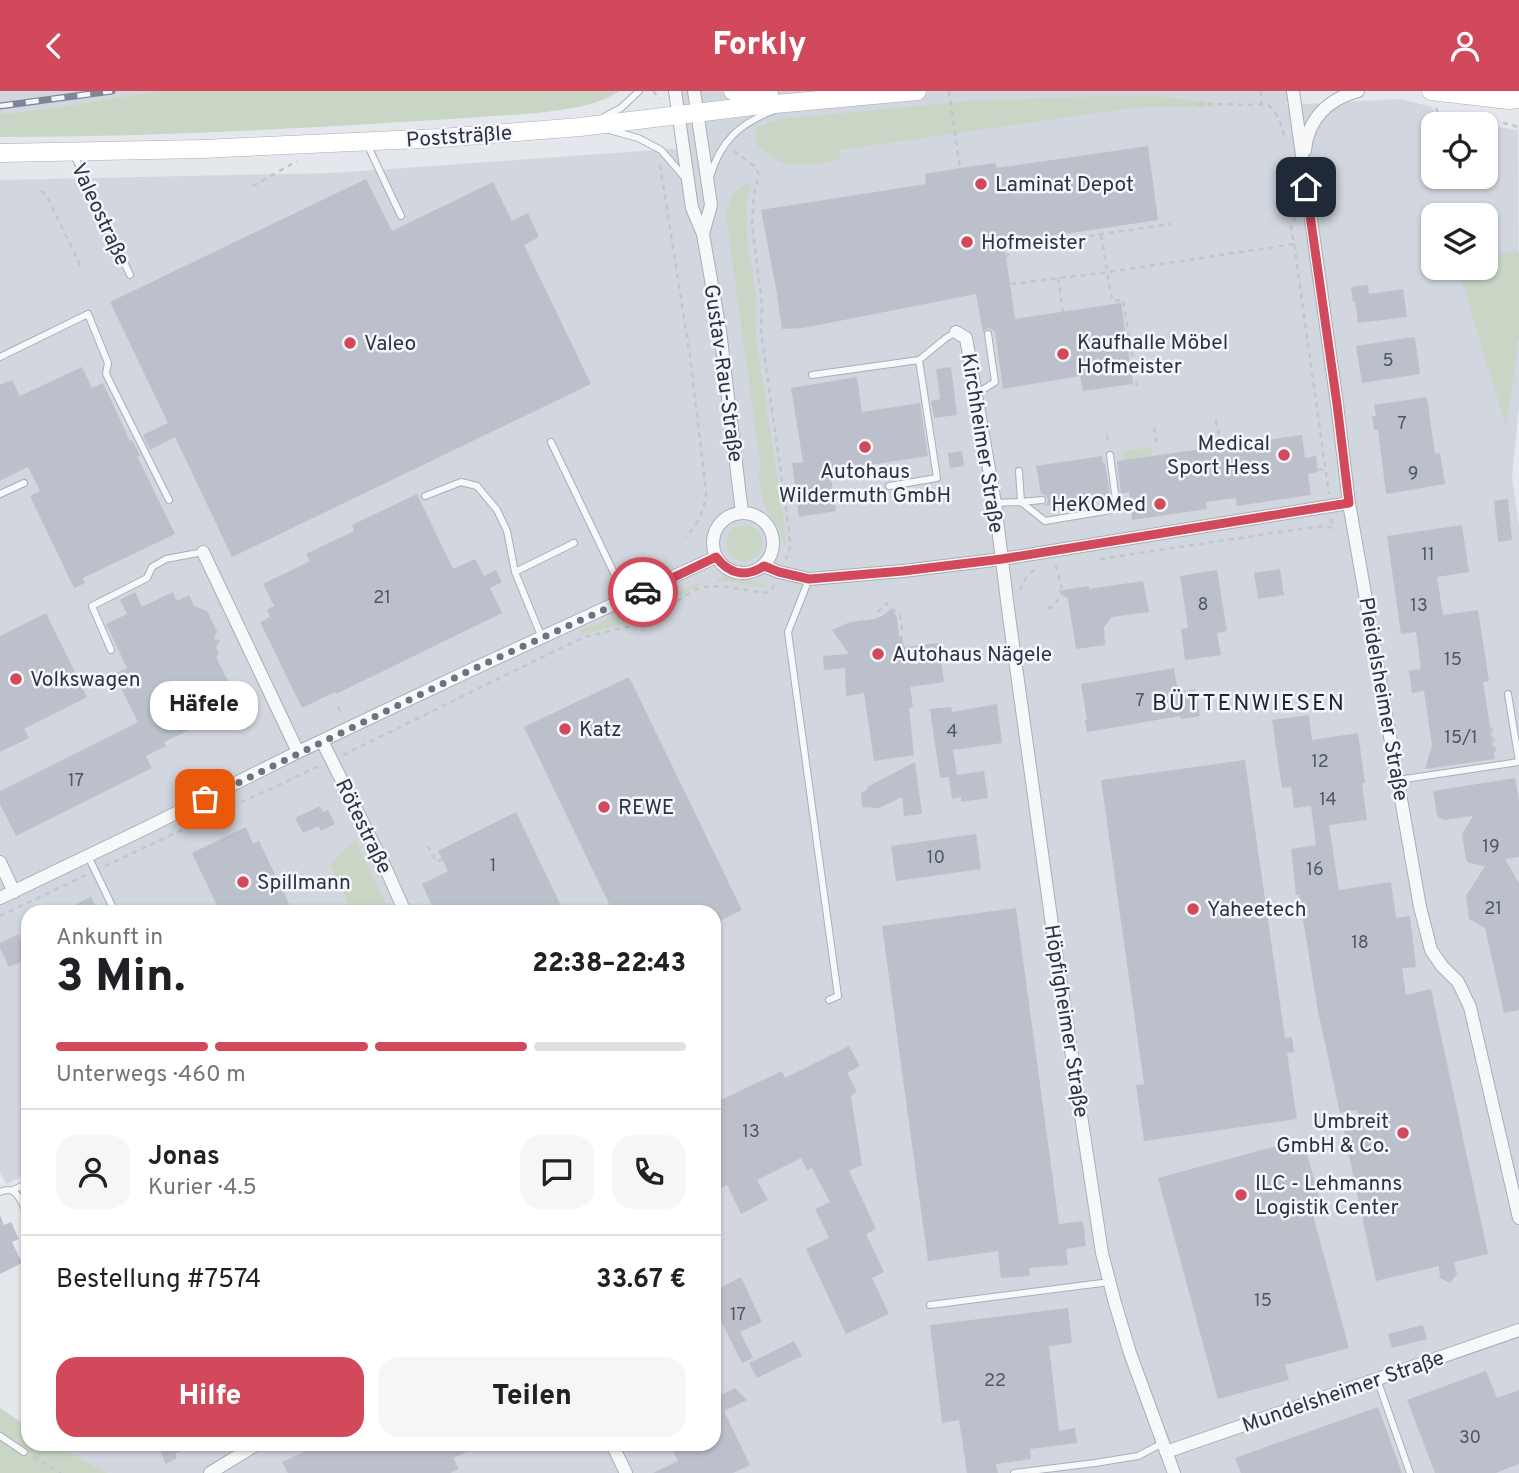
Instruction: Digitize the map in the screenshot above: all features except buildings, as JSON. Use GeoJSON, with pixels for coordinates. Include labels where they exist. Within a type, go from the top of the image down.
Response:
{"type":"FeatureCollection","features":[{"type":"Feature","properties":{"kind":"main road"},"geometry":{"type":"LineString","coordinates":[[733,91],[753,96],[800,93],[849,97]]}},
{"type":"Feature","properties":{"kind":"main road","name":"Poststräßle"},"geometry":{"type":"LineString","coordinates":[[0,153],[327,144],[441,138],[580,127],[917,91]]}},
{"type":"Feature","properties":{"kind":"main road"},"geometry":{"type":"LineString","coordinates":[[1431,91],[1519,99]]}},
{"type":"Feature","properties":{"kind":"street","name":"Gustav-Rau-Straße"},"geometry":{"type":"LineString","coordinates":[[675,91],[692,208],[703,235],[720,331],[742,513]]}},
{"type":"Feature","properties":{"kind":"street","name":"Gustav-Rau-Straße"},"geometry":{"type":"LineString","coordinates":[[694,91],[711,205],[703,235]]}},
{"type":"Feature","properties":{"kind":"street","name":"Pleidelsheimer Straße"},"geometry":{"type":"LineString","coordinates":[[1293,91],[1349,503],[1425,931],[1431,950],[1458,982],[1470,1007],[1519,1218]]}},
{"type":"Feature","properties":{"kind":"street","name":"Pleidelsheimer Straße"},"geometry":{"type":"LineString","coordinates":[[1303,164],[1306,141],[1318,114],[1328,104],[1358,91]]}},
{"type":"Feature","properties":{"kind":"street","name":"Kirchheimer Straße"},"geometry":{"type":"LineString","coordinates":[[956,332],[966,338],[1002,559]]}},
{"type":"Feature","properties":{"kind":"street"},"geometry":{"type":"LineString","coordinates":[[764,566],[809,579],[903,571],[1002,559],[1349,503]]}},
{"type":"Feature","properties":{"kind":"street"},"geometry":{"type":"LineString","coordinates":[[742,513],[761,519],[769,527],[773,537],[770,557],[764,566],[747,573],[738,573],[722,565],[713,548],[713,538],[723,520],[742,513]]}},
{"type":"Feature","properties":{"kind":"street"},"geometry":{"type":"LineString","coordinates":[[203,552],[298,752]]}},
{"type":"Feature","properties":{"kind":"street"},"geometry":{"type":"LineString","coordinates":[[0,898],[298,752],[716,557]]}},
{"type":"Feature","properties":{"kind":"street","name":"Höpfigheimer Straße"},"geometry":{"type":"LineString","coordinates":[[1002,559],[1052,925],[1102,1253],[1130,1353],[1174,1473]]}},
{"type":"Feature","properties":{"kind":"street","name":"Rötestraße"},"geometry":{"type":"LineString","coordinates":[[322,741],[402,905]]}},
{"type":"Feature","properties":{"kind":"street"},"geometry":{"type":"LineString","coordinates":[[0,862],[14,892]]}},
{"type":"Feature","properties":{"kind":"street","name":"Mundelsheimer Straße"},"geometry":{"type":"LineString","coordinates":[[1165,1447],[1519,1330]]}},
{"type":"Feature","properties":{"kind":"street"},"geometry":{"type":"LineString","coordinates":[[210,1473],[246,1451]]}},
{"type":"Feature","properties":{"kind":"street"},"geometry":{"type":"LineString","coordinates":[[615,1451],[626,1473]]}},
{"type":"Feature","properties":{"kind":"lane"},"geometry":{"type":"LineString","coordinates":[[580,127],[621,108],[639,91]]}},
{"type":"Feature","properties":{"kind":"lane"},"geometry":{"type":"LineString","coordinates":[[708,186],[715,159],[724,145],[751,121],[772,111],[824,99]]}},
{"type":"Feature","properties":{"kind":"lane"},"geometry":{"type":"LineString","coordinates":[[580,127],[638,138],[661,150],[689,183]]}},
{"type":"Feature","properties":{"kind":"lane"},"geometry":{"type":"LineString","coordinates":[[366,142],[401,216]]}},
{"type":"Feature","properties":{"kind":"lane","name":"Valeostraße"},"geometry":{"type":"LineString","coordinates":[[72,152],[130,275]]}},
{"type":"Feature","properties":{"kind":"lane"},"geometry":{"type":"LineString","coordinates":[[0,357],[88,314],[108,363],[106,374],[169,499]]}},
{"type":"Feature","properties":{"kind":"lane"},"geometry":{"type":"LineString","coordinates":[[812,375],[919,360],[956,332]]}},
{"type":"Feature","properties":{"kind":"lane"},"geometry":{"type":"LineString","coordinates":[[976,394],[995,382],[988,334]]}},
{"type":"Feature","properties":{"kind":"lane"},"geometry":{"type":"LineString","coordinates":[[889,486],[937,478],[919,360]]}},
{"type":"Feature","properties":{"kind":"lane"},"geometry":{"type":"LineString","coordinates":[[551,442],[627,600]]}},
{"type":"Feature","properties":{"kind":"lane"},"geometry":{"type":"LineString","coordinates":[[1019,471],[1021,502],[1045,521],[1117,509],[1111,490],[1110,455]]}},
{"type":"Feature","properties":{"kind":"lane"},"geometry":{"type":"LineString","coordinates":[[425,496],[460,482],[477,486],[497,510],[508,531],[515,572],[542,638]]}},
{"type":"Feature","properties":{"kind":"lane"},"geometry":{"type":"LineString","coordinates":[[0,494],[24,483]]}},
{"type":"Feature","properties":{"kind":"lane"},"geometry":{"type":"LineString","coordinates":[[995,503],[1042,500]]}},
{"type":"Feature","properties":{"kind":"lane"},"geometry":{"type":"LineString","coordinates":[[515,572],[574,543]]}},
{"type":"Feature","properties":{"kind":"lane"},"geometry":{"type":"LineString","coordinates":[[111,650],[92,606],[147,578],[152,567],[166,559],[203,552]]}},
{"type":"Feature","properties":{"kind":"lane"},"geometry":{"type":"LineString","coordinates":[[809,579],[788,632],[838,996],[828,1000]]}},
{"type":"Feature","properties":{"kind":"lane"},"geometry":{"type":"LineString","coordinates":[[1398,780],[1519,762],[1508,694]]}},
{"type":"Feature","properties":{"kind":"lane"},"geometry":{"type":"LineString","coordinates":[[88,856],[112,905]]}},
{"type":"Feature","properties":{"kind":"lane"},"geometry":{"type":"LineString","coordinates":[[13,1190],[21,1186]]}},
{"type":"Feature","properties":{"kind":"lane"},"geometry":{"type":"LineString","coordinates":[[0,1192],[9,1188],[21,1201]]}},
{"type":"Feature","properties":{"kind":"lane"},"geometry":{"type":"LineString","coordinates":[[930,1305],[1110,1282]]}},
{"type":"Feature","properties":{"kind":"lane"},"geometry":{"type":"LineString","coordinates":[[1377,1379],[1410,1473]]}},
{"type":"Feature","properties":{"kind":"lane"},"geometry":{"type":"LineString","coordinates":[[0,1436],[21,1450]]}},
{"type":"Feature","properties":{"kind":"lane"},"geometry":{"type":"LineString","coordinates":[[1014,1473],[1095,1464],[1138,1456],[1165,1447]]}},
{"type":"Feature","properties":{"kind":"lane"},"geometry":{"type":"LineString","coordinates":[[1095,1464],[1097,1473]]}},
{"type":"Feature","properties":{"kind":"path"},"geometry":{"type":"LineString","coordinates":[[653,91],[660,99]]}},
{"type":"Feature","properties":{"kind":"path"},"geometry":{"type":"LineString","coordinates":[[949,91],[960,168]]}},
{"type":"Feature","properties":{"kind":"path"},"geometry":{"type":"LineString","coordinates":[[1261,91],[1261,104]]}},
{"type":"Feature","properties":{"kind":"path"},"geometry":{"type":"LineString","coordinates":[[1198,104],[1268,105],[1281,125],[1285,142]]}},
{"type":"Feature","properties":{"kind":"path"},"geometry":{"type":"LineString","coordinates":[[1498,122],[1519,127]]}},
{"type":"Feature","properties":{"kind":"path"},"geometry":{"type":"LineString","coordinates":[[253,186],[327,144]]}},
{"type":"Feature","properties":{"kind":"path"},"geometry":{"type":"LineString","coordinates":[[724,145],[754,166],[759,174],[752,225],[762,304],[761,331],[789,530],[788,555]]}},
{"type":"Feature","properties":{"kind":"path"},"geometry":{"type":"LineString","coordinates":[[661,150],[658,157],[690,356],[706,491],[704,510],[685,537]]}},
{"type":"Feature","properties":{"kind":"path"},"geometry":{"type":"LineString","coordinates":[[41,191],[46,194],[81,267]]}},
{"type":"Feature","properties":{"kind":"path"},"geometry":{"type":"LineString","coordinates":[[1294,206],[1296,218],[1292,228],[1325,470],[1318,470]]}},
{"type":"Feature","properties":{"kind":"path"},"geometry":{"type":"LineString","coordinates":[[1006,258],[1013,247],[1171,224]]}},
{"type":"Feature","properties":{"kind":"path"},"geometry":{"type":"LineString","coordinates":[[1101,235],[1112,300],[1123,300],[1138,391]]}},
{"type":"Feature","properties":{"kind":"path"},"geometry":{"type":"LineString","coordinates":[[1011,284],[1294,244]]}},
{"type":"Feature","properties":{"kind":"path"},"geometry":{"type":"LineString","coordinates":[[1058,278],[1063,311]]}},
{"type":"Feature","properties":{"kind":"path"},"geometry":{"type":"LineString","coordinates":[[1111,293],[1116,292]]}},
{"type":"Feature","properties":{"kind":"path"},"geometry":{"type":"LineString","coordinates":[[1126,316],[1133,315]]}},
{"type":"Feature","properties":{"kind":"path"},"geometry":{"type":"LineString","coordinates":[[1132,354],[1139,353]]}},
{"type":"Feature","properties":{"kind":"path"},"geometry":{"type":"LineString","coordinates":[[1216,420],[1221,446]]}},
{"type":"Feature","properties":{"kind":"path"},"geometry":{"type":"LineString","coordinates":[[1154,428],[1157,445]]}},
{"type":"Feature","properties":{"kind":"path"},"geometry":{"type":"LineString","coordinates":[[1056,562],[1062,589]]}},
{"type":"Feature","properties":{"kind":"path"},"geometry":{"type":"LineString","coordinates":[[1017,597],[1026,578],[1039,566]]}},
{"type":"Feature","properties":{"kind":"path"},"geometry":{"type":"LineString","coordinates":[[23,905],[565,646],[585,637],[643,623],[702,587],[722,586],[764,593],[770,592],[774,587]]}},
{"type":"Feature","properties":{"kind":"path"},"geometry":{"type":"LineString","coordinates":[[1048,608],[1052,607],[1062,594]]}},
{"type":"Feature","properties":{"kind":"path"},"geometry":{"type":"LineString","coordinates":[[878,612],[886,603],[900,616],[902,630]]}},
{"type":"Feature","properties":{"kind":"path"},"geometry":{"type":"LineString","coordinates":[[1490,729],[1496,759]]}},
{"type":"Feature","properties":{"kind":"path"},"geometry":{"type":"LineString","coordinates":[[428,846],[436,862],[442,859]]}},
{"type":"Feature","properties":{"kind":"path"},"geometry":{"type":"LineString","coordinates":[[0,916],[21,906]]}},
{"type":"Feature","properties":{"kind":"path"},"geometry":{"type":"LineString","coordinates":[[24,1452],[61,1473]]}},
{"type":"Feature","properties":{"kind":"shaded area"},"geometry":{"type":"Polygon","coordinates":[[[0,91],[158,91],[0,114],[0,91]]]}},
{"type":"Feature","properties":{"kind":"shaded area"},"geometry":{"type":"Polygon","coordinates":[[[668,91],[1295,91],[1285,105],[1400,99],[1432,107],[1435,112],[1421,112],[1421,189],[1498,189],[1498,127],[1518,130],[1519,404],[1512,478],[1519,526],[1519,1473],[108,1473],[64,1451],[721,1451],[721,905],[21,905],[21,1177],[6,1184],[0,1172],[0,180],[333,173],[685,148],[668,91]]]}},
{"type":"Feature","properties":{"kind":"green space"},"geometry":{"type":"Polygon","coordinates":[[[158,91],[620,91],[590,104],[538,113],[202,133],[0,137],[0,114],[158,91]]]}},
{"type":"Feature","properties":{"kind":"green space"},"geometry":{"type":"Polygon","coordinates":[[[1158,96],[1212,102],[1212,107],[1138,107],[839,150],[840,160],[804,165],[777,161],[762,150],[755,136],[757,127],[782,119],[968,101],[1158,96]]]}},
{"type":"Feature","properties":{"kind":"green space"},"geometry":{"type":"Polygon","coordinates":[[[751,183],[746,207],[748,250],[756,292],[756,339],[785,527],[784,547],[780,530],[763,500],[759,481],[760,462],[726,216],[736,191],[751,183]]]}},
{"type":"Feature","properties":{"kind":"green space"},"geometry":{"type":"Polygon","coordinates":[[[1519,251],[1519,336],[1506,427],[1462,280],[1498,280],[1498,254],[1519,251]]]}},
{"type":"Feature","properties":{"kind":"green space"},"geometry":{"type":"Polygon","coordinates":[[[1151,447],[1152,456],[1124,460],[1122,452],[1151,447]]]}},
{"type":"Feature","properties":{"kind":"green space"},"geometry":{"type":"Polygon","coordinates":[[[744,525],[757,530],[762,543],[757,556],[744,561],[731,556],[726,543],[731,530],[744,525]]]}},
{"type":"Feature","properties":{"kind":"green space"},"geometry":{"type":"Polygon","coordinates":[[[723,576],[757,581],[765,584],[765,588],[717,581],[717,578],[723,576]]]}},
{"type":"Feature","properties":{"kind":"green space"},"geometry":{"type":"Polygon","coordinates":[[[699,583],[701,585],[648,617],[581,635],[583,629],[699,583]]]}},
{"type":"Feature","properties":{"kind":"green space"},"geometry":{"type":"Polygon","coordinates":[[[355,840],[387,905],[350,905],[330,865],[355,840]]]}},
{"type":"Feature","properties":{"kind":"green space"},"geometry":{"type":"Polygon","coordinates":[[[0,1408],[21,1422],[21,1451],[66,1451],[108,1473],[0,1473],[0,1408]]]}},
{"type":"Feature","properties":{"kind":"railway"},"geometry":{"type":"LineString","coordinates":[[0,106],[112,91]]}},
{"type":"Feature","properties":{"kind":"way so far"},"geometry":{"type":"LineString","coordinates":[[205,799],[473,669],[643,592]]}},
{"type":"Feature","properties":{"kind":"place","name":"Laminat Depot"},"geometry":{"type":"Point","coordinates":[981,184]}},
{"type":"Feature","properties":{"kind":"place","name":"Hofmeister"},"geometry":{"type":"Point","coordinates":[967,242]}},
{"type":"Feature","properties":{"kind":"place","name":"Valeo"},"geometry":{"type":"Point","coordinates":[350,343]}},
{"type":"Feature","properties":{"kind":"place","name":"Kaufhalle Möbel Hofmeister"},"geometry":{"type":"Point","coordinates":[1063,354]}},
{"type":"Feature","properties":{"kind":"place","name":"Autohaus Wildermuth GmbH"},"geometry":{"type":"Point","coordinates":[865,447]}},
{"type":"Feature","properties":{"kind":"place","name":"Medical Sport Hess"},"geometry":{"type":"Point","coordinates":[1284,455]}},
{"type":"Feature","properties":{"kind":"place","name":"HeKOMed"},"geometry":{"type":"Point","coordinates":[1160,504]}},
{"type":"Feature","properties":{"kind":"place","name":"Autohaus Nägele"},"geometry":{"type":"Point","coordinates":[878,654]}},
{"type":"Feature","properties":{"kind":"place","name":"Volkswagen"},"geometry":{"type":"Point","coordinates":[16,679]}},
{"type":"Feature","properties":{"kind":"place","name":"Katz"},"geometry":{"type":"Point","coordinates":[565,729]}},
{"type":"Feature","properties":{"kind":"place","name":"Häfele"},"geometry":{"type":"Point","coordinates":[205,799]}},
{"type":"Feature","properties":{"kind":"place","name":"REWE"},"geometry":{"type":"Point","coordinates":[604,807]}},
{"type":"Feature","properties":{"kind":"place","name":"Spillmann"},"geometry":{"type":"Point","coordinates":[243,882]}},
{"type":"Feature","properties":{"kind":"place","name":"Yaheetech"},"geometry":{"type":"Point","coordinates":[1193,909]}},
{"type":"Feature","properties":{"kind":"place","name":"Umbreit GmbH & Co."},"geometry":{"type":"Point","coordinates":[1403,1133]}},
{"type":"Feature","properties":{"kind":"place","name":"ILC - Lehmanns Logistik Center"},"geometry":{"type":"Point","coordinates":[1241,1195]}},
{"type":"Feature","properties":{"kind":"district","name":"BÜTTENWIESEN"},"geometry":{"type":"Point","coordinates":[1249,702]}},
{"type":"Feature","properties":{"kind":"route"},"geometry":{"type":"LineString","coordinates":[[643,592],[716,557],[722,565],[738,573],[756,571],[764,566],[809,579],[903,571],[1002,559],[1349,503],[1306,187]]}}]}
